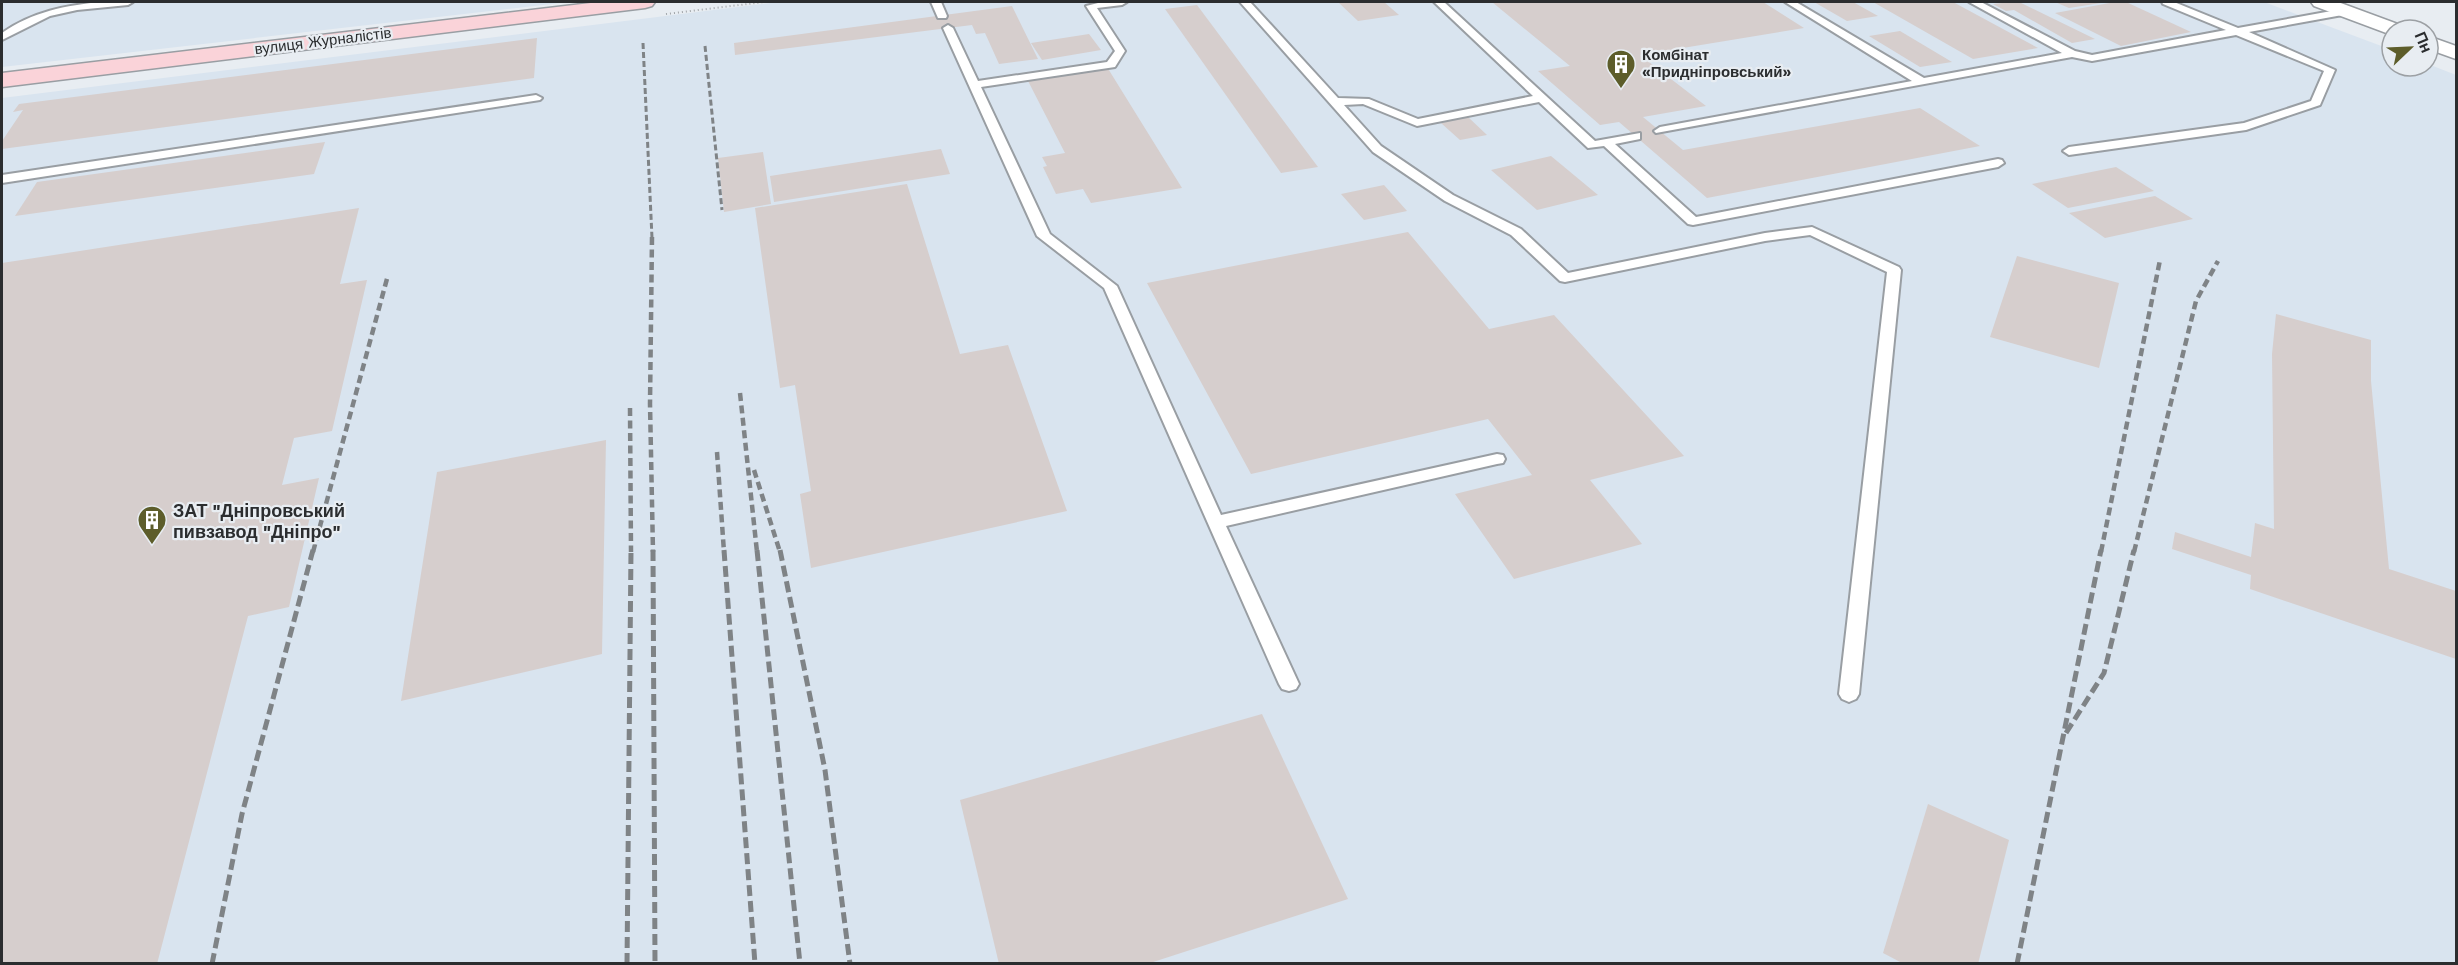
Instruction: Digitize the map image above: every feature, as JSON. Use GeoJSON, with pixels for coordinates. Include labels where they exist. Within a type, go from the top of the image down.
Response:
{"type":"FeatureCollection","features":[{"type":"Feature","properties":{"kind":"street","name":"вулиця Журналістів"},"geometry":{"type":"LineString","coordinates":[[2,80],[645,2]]}},
{"type":"Feature","properties":{"kind":"street"},"geometry":{"type":"LineString","coordinates":[[2321,2],[2380,24]]}},
{"type":"Feature","properties":{"kind":"street"},"geometry":{"type":"LineString","coordinates":[[2440,47],[2457,53]]}},
{"type":"Feature","properties":{"kind":"lane"},"geometry":{"type":"LineString","coordinates":[[2,37],[18,25],[55,9],[128,2]]}},
{"type":"Feature","properties":{"kind":"lane"},"geometry":{"type":"LineString","coordinates":[[936,2],[1044,236],[1110,286],[1288,684]]}},
{"type":"Feature","properties":{"kind":"lane"},"geometry":{"type":"LineString","coordinates":[[974,85],[1111,64],[1120,51],[1091,6],[1122,2]]}},
{"type":"Feature","properties":{"kind":"lane"},"geometry":{"type":"LineString","coordinates":[[1245,2],[1377,149],[1449,198],[1516,231],[1565,278],[1765,237],[1812,231],[1894,270],[1849,694]]}},
{"type":"Feature","properties":{"kind":"lane"},"geometry":{"type":"LineString","coordinates":[[1439,2],[1592,145],[1636,136]]}},
{"type":"Feature","properties":{"kind":"lane"},"geometry":{"type":"LineString","coordinates":[[1790,2],[1922,82]]}},
{"type":"Feature","properties":{"kind":"lane"},"geometry":{"type":"LineString","coordinates":[[1974,2],[2072,54],[2092,58],[2348,11]]}},
{"type":"Feature","properties":{"kind":"lane"},"geometry":{"type":"LineString","coordinates":[[2069,151],[2246,126],[2316,103],[2331,70],[2167,2]]}},
{"type":"Feature","properties":{"kind":"lane"},"geometry":{"type":"LineString","coordinates":[[1660,131],[2072,54]]}},
{"type":"Feature","properties":{"kind":"lane"},"geometry":{"type":"LineString","coordinates":[[2,179],[536,98]]}},
{"type":"Feature","properties":{"kind":"lane"},"geometry":{"type":"LineString","coordinates":[[1335,102],[1365,101],[1417,123],[1540,98]]}},
{"type":"Feature","properties":{"kind":"lane"},"geometry":{"type":"LineString","coordinates":[[1606,142],[1693,221],[1998,163]]}},
{"type":"Feature","properties":{"kind":"lane"},"geometry":{"type":"LineString","coordinates":[[1216,522],[1497,459]]}},
{"type":"Feature","properties":{"kind":"shaded area"},"geometry":{"type":"Polygon","coordinates":[[[2,2],[569,2],[2,67],[2,2]]]}},
{"type":"Feature","properties":{"kind":"shaded area"},"geometry":{"type":"Polygon","coordinates":[[[778,2],[2264,2],[2380,46],[2380,78],[2440,78],[2440,69],[2456,75],[2456,963],[2,963],[2,98],[778,2]]]}},
{"type":"Feature","properties":{"kind":"building"},"geometry":{"type":"Polygon","coordinates":[[[1338,2],[1384,2],[1399,15],[1358,21],[1338,2]]]}},
{"type":"Feature","properties":{"kind":"building"},"geometry":{"type":"Polygon","coordinates":[[[1492,2],[1763,2],[1804,28],[1640,55],[1706,106],[1643,117],[1683,150],[1920,108],[1980,146],[1707,198],[1619,122],[1600,125],[1538,71],[1570,66],[1492,2]]]}},
{"type":"Feature","properties":{"kind":"building"},"geometry":{"type":"Polygon","coordinates":[[[1814,2],[1853,2],[1878,16],[1847,21],[1814,2]]]}},
{"type":"Feature","properties":{"kind":"building"},"geometry":{"type":"Polygon","coordinates":[[[1873,2],[1953,2],[2038,48],[1973,59],[1873,2]]]}},
{"type":"Feature","properties":{"kind":"building"},"geometry":{"type":"Polygon","coordinates":[[[2000,2],[2019,2],[2095,39],[2072,43],[2014,10],[2006,11],[1993,4],[2002,3],[2000,2]]]}},
{"type":"Feature","properties":{"kind":"building"},"geometry":{"type":"Polygon","coordinates":[[[2055,2],[2100,2],[2101,3],[2069,8],[2055,2]]]}},
{"type":"Feature","properties":{"kind":"building"},"geometry":{"type":"Polygon","coordinates":[[[2126,2],[2191,32],[2121,46],[2055,13],[2126,2]]]}},
{"type":"Feature","properties":{"kind":"building"},"geometry":{"type":"Polygon","coordinates":[[[1197,5],[1318,167],[1281,173],[1165,9],[1197,5]]]}},
{"type":"Feature","properties":{"kind":"building"},"geometry":{"type":"Polygon","coordinates":[[[1012,6],[1038,59],[999,64],[985,33],[976,34],[972,25],[735,55],[734,43],[1012,6]]]}},
{"type":"Feature","properties":{"kind":"building"},"geometry":{"type":"Polygon","coordinates":[[[1900,31],[1952,62],[1920,67],[1869,36],[1900,31]]]}},
{"type":"Feature","properties":{"kind":"building"},"geometry":{"type":"Polygon","coordinates":[[[1089,34],[1101,50],[1042,60],[1031,43],[1089,34]]]}},
{"type":"Feature","properties":{"kind":"building"},"geometry":{"type":"Polygon","coordinates":[[[537,38],[534,78],[2,149],[2,141],[23,110],[13,112],[19,104],[537,38]]]}},
{"type":"Feature","properties":{"kind":"building"},"geometry":{"type":"Polygon","coordinates":[[[1107,67],[1182,188],[1091,203],[1083,189],[1056,194],[1043,167],[1047,166],[1042,157],[1065,153],[1027,79],[1107,67]]]}},
{"type":"Feature","properties":{"kind":"building"},"geometry":{"type":"Polygon","coordinates":[[[1468,117],[1487,135],[1460,140],[1441,123],[1468,117]]]}},
{"type":"Feature","properties":{"kind":"building"},"geometry":{"type":"Polygon","coordinates":[[[325,142],[314,174],[15,216],[37,182],[325,142]]]}},
{"type":"Feature","properties":{"kind":"building"},"geometry":{"type":"Polygon","coordinates":[[[941,149],[950,174],[774,202],[770,176],[941,149]]]}},
{"type":"Feature","properties":{"kind":"building"},"geometry":{"type":"Polygon","coordinates":[[[763,152],[771,204],[724,212],[718,158],[763,152]]]}},
{"type":"Feature","properties":{"kind":"building"},"geometry":{"type":"Polygon","coordinates":[[[1551,156],[1598,195],[1537,210],[1491,170],[1551,156]]]}},
{"type":"Feature","properties":{"kind":"building"},"geometry":{"type":"Polygon","coordinates":[[[2116,167],[2154,191],[2068,208],[2032,184],[2116,167]]]}},
{"type":"Feature","properties":{"kind":"building"},"geometry":{"type":"Polygon","coordinates":[[[907,184],[960,354],[1008,345],[1067,511],[811,568],[800,494],[811,491],[795,385],[780,388],[755,208],[907,184]]]}},
{"type":"Feature","properties":{"kind":"building"},"geometry":{"type":"Polygon","coordinates":[[[1384,185],[1407,211],[1364,220],[1341,194],[1384,185]]]}},
{"type":"Feature","properties":{"kind":"building"},"geometry":{"type":"Polygon","coordinates":[[[2155,196],[2193,219],[2105,238],[2069,213],[2155,196]]]}},
{"type":"Feature","properties":{"kind":"building","name":"ЗАТ \"Дніпровський пивзавод \"Дніпро\""},"geometry":{"type":"Polygon","coordinates":[[[359,208],[340,284],[367,280],[332,431],[294,438],[282,485],[319,478],[289,607],[248,616],[157,964],[2,964],[2,263],[359,208]]]}},
{"type":"Feature","properties":{"kind":"building"},"geometry":{"type":"Polygon","coordinates":[[[1408,232],[1489,329],[1554,315],[1684,456],[1590,480],[1642,544],[1514,579],[1455,494],[1532,475],[1488,419],[1251,474],[1147,283],[1408,232]]]}},
{"type":"Feature","properties":{"kind":"building"},"geometry":{"type":"Polygon","coordinates":[[[2017,256],[2119,283],[2099,368],[1990,337],[2017,256]]]}},
{"type":"Feature","properties":{"kind":"building"},"geometry":{"type":"Polygon","coordinates":[[[2276,314],[2371,340],[2371,381],[2389,569],[2456,591],[2456,659],[2250,589],[2251,575],[2172,549],[2175,532],[2251,557],[2255,523],[2274,529],[2272,354],[2276,314]]]}},
{"type":"Feature","properties":{"kind":"building"},"geometry":{"type":"Polygon","coordinates":[[[606,440],[602,654],[401,701],[437,472],[606,440]]]}},
{"type":"Feature","properties":{"kind":"building"},"geometry":{"type":"Polygon","coordinates":[[[1262,714],[1348,899],[1147,964],[999,964],[960,800],[1262,714]]]}},
{"type":"Feature","properties":{"kind":"building"},"geometry":{"type":"Polygon","coordinates":[[[1928,804],[2009,840],[1978,964],[1904,964],[1883,953],[1928,804]]]}},
{"type":"Feature","properties":{"kind":"railway"},"geometry":{"type":"LineString","coordinates":[[643,43],[652,238]]}},
{"type":"Feature","properties":{"kind":"railway"},"geometry":{"type":"LineString","coordinates":[[705,46],[722,210]]}},
{"type":"Feature","properties":{"kind":"railway"},"geometry":{"type":"LineString","coordinates":[[652,238],[650,404],[653,552]]}},
{"type":"Feature","properties":{"kind":"railway"},"geometry":{"type":"LineString","coordinates":[[2101,552],[2160,260]]}},
{"type":"Feature","properties":{"kind":"railway"},"geometry":{"type":"LineString","coordinates":[[2134,552],[2196,301],[2218,261]]}},
{"type":"Feature","properties":{"kind":"railway"},"geometry":{"type":"LineString","coordinates":[[313,552],[388,275]]}},
{"type":"Feature","properties":{"kind":"railway"},"geometry":{"type":"LineString","coordinates":[[740,393],[757,552]]}},
{"type":"Feature","properties":{"kind":"railway"},"geometry":{"type":"LineString","coordinates":[[630,408],[631,551]]}},
{"type":"Feature","properties":{"kind":"railway"},"geometry":{"type":"LineString","coordinates":[[717,452],[724,552]]}},
{"type":"Feature","properties":{"kind":"railway"},"geometry":{"type":"LineString","coordinates":[[754,470],[780,552]]}},
{"type":"Feature","properties":{"kind":"railway"},"geometry":{"type":"LineString","coordinates":[[212,964],[242,814],[313,550]]}},
{"type":"Feature","properties":{"kind":"railway"},"geometry":{"type":"LineString","coordinates":[[653,550],[655,964]]}},
{"type":"Feature","properties":{"kind":"railway"},"geometry":{"type":"LineString","coordinates":[[724,550],[755,964]]}},
{"type":"Feature","properties":{"kind":"railway"},"geometry":{"type":"LineString","coordinates":[[757,550],[800,964]]}},
{"type":"Feature","properties":{"kind":"railway"},"geometry":{"type":"LineString","coordinates":[[780,550],[825,770],[850,964]]}},
{"type":"Feature","properties":{"kind":"railway"},"geometry":{"type":"LineString","coordinates":[[2017,964],[2101,550]]}},
{"type":"Feature","properties":{"kind":"railway"},"geometry":{"type":"LineString","coordinates":[[2066,733],[2104,673],[2134,550]]}},
{"type":"Feature","properties":{"kind":"railway"},"geometry":{"type":"LineString","coordinates":[[627,964],[631,551]]}},
{"type":"Feature","properties":{"kind":"place","name":"Комбінат «Придніпровський»"},"geometry":{"type":"Point","coordinates":[1621,90]}},
{"type":"Feature","properties":{"kind":"place","name":"ЗАТ \"Дніпровський пивзавод \"Дніпро\""},"geometry":{"type":"Point","coordinates":[152,546]}}]}
